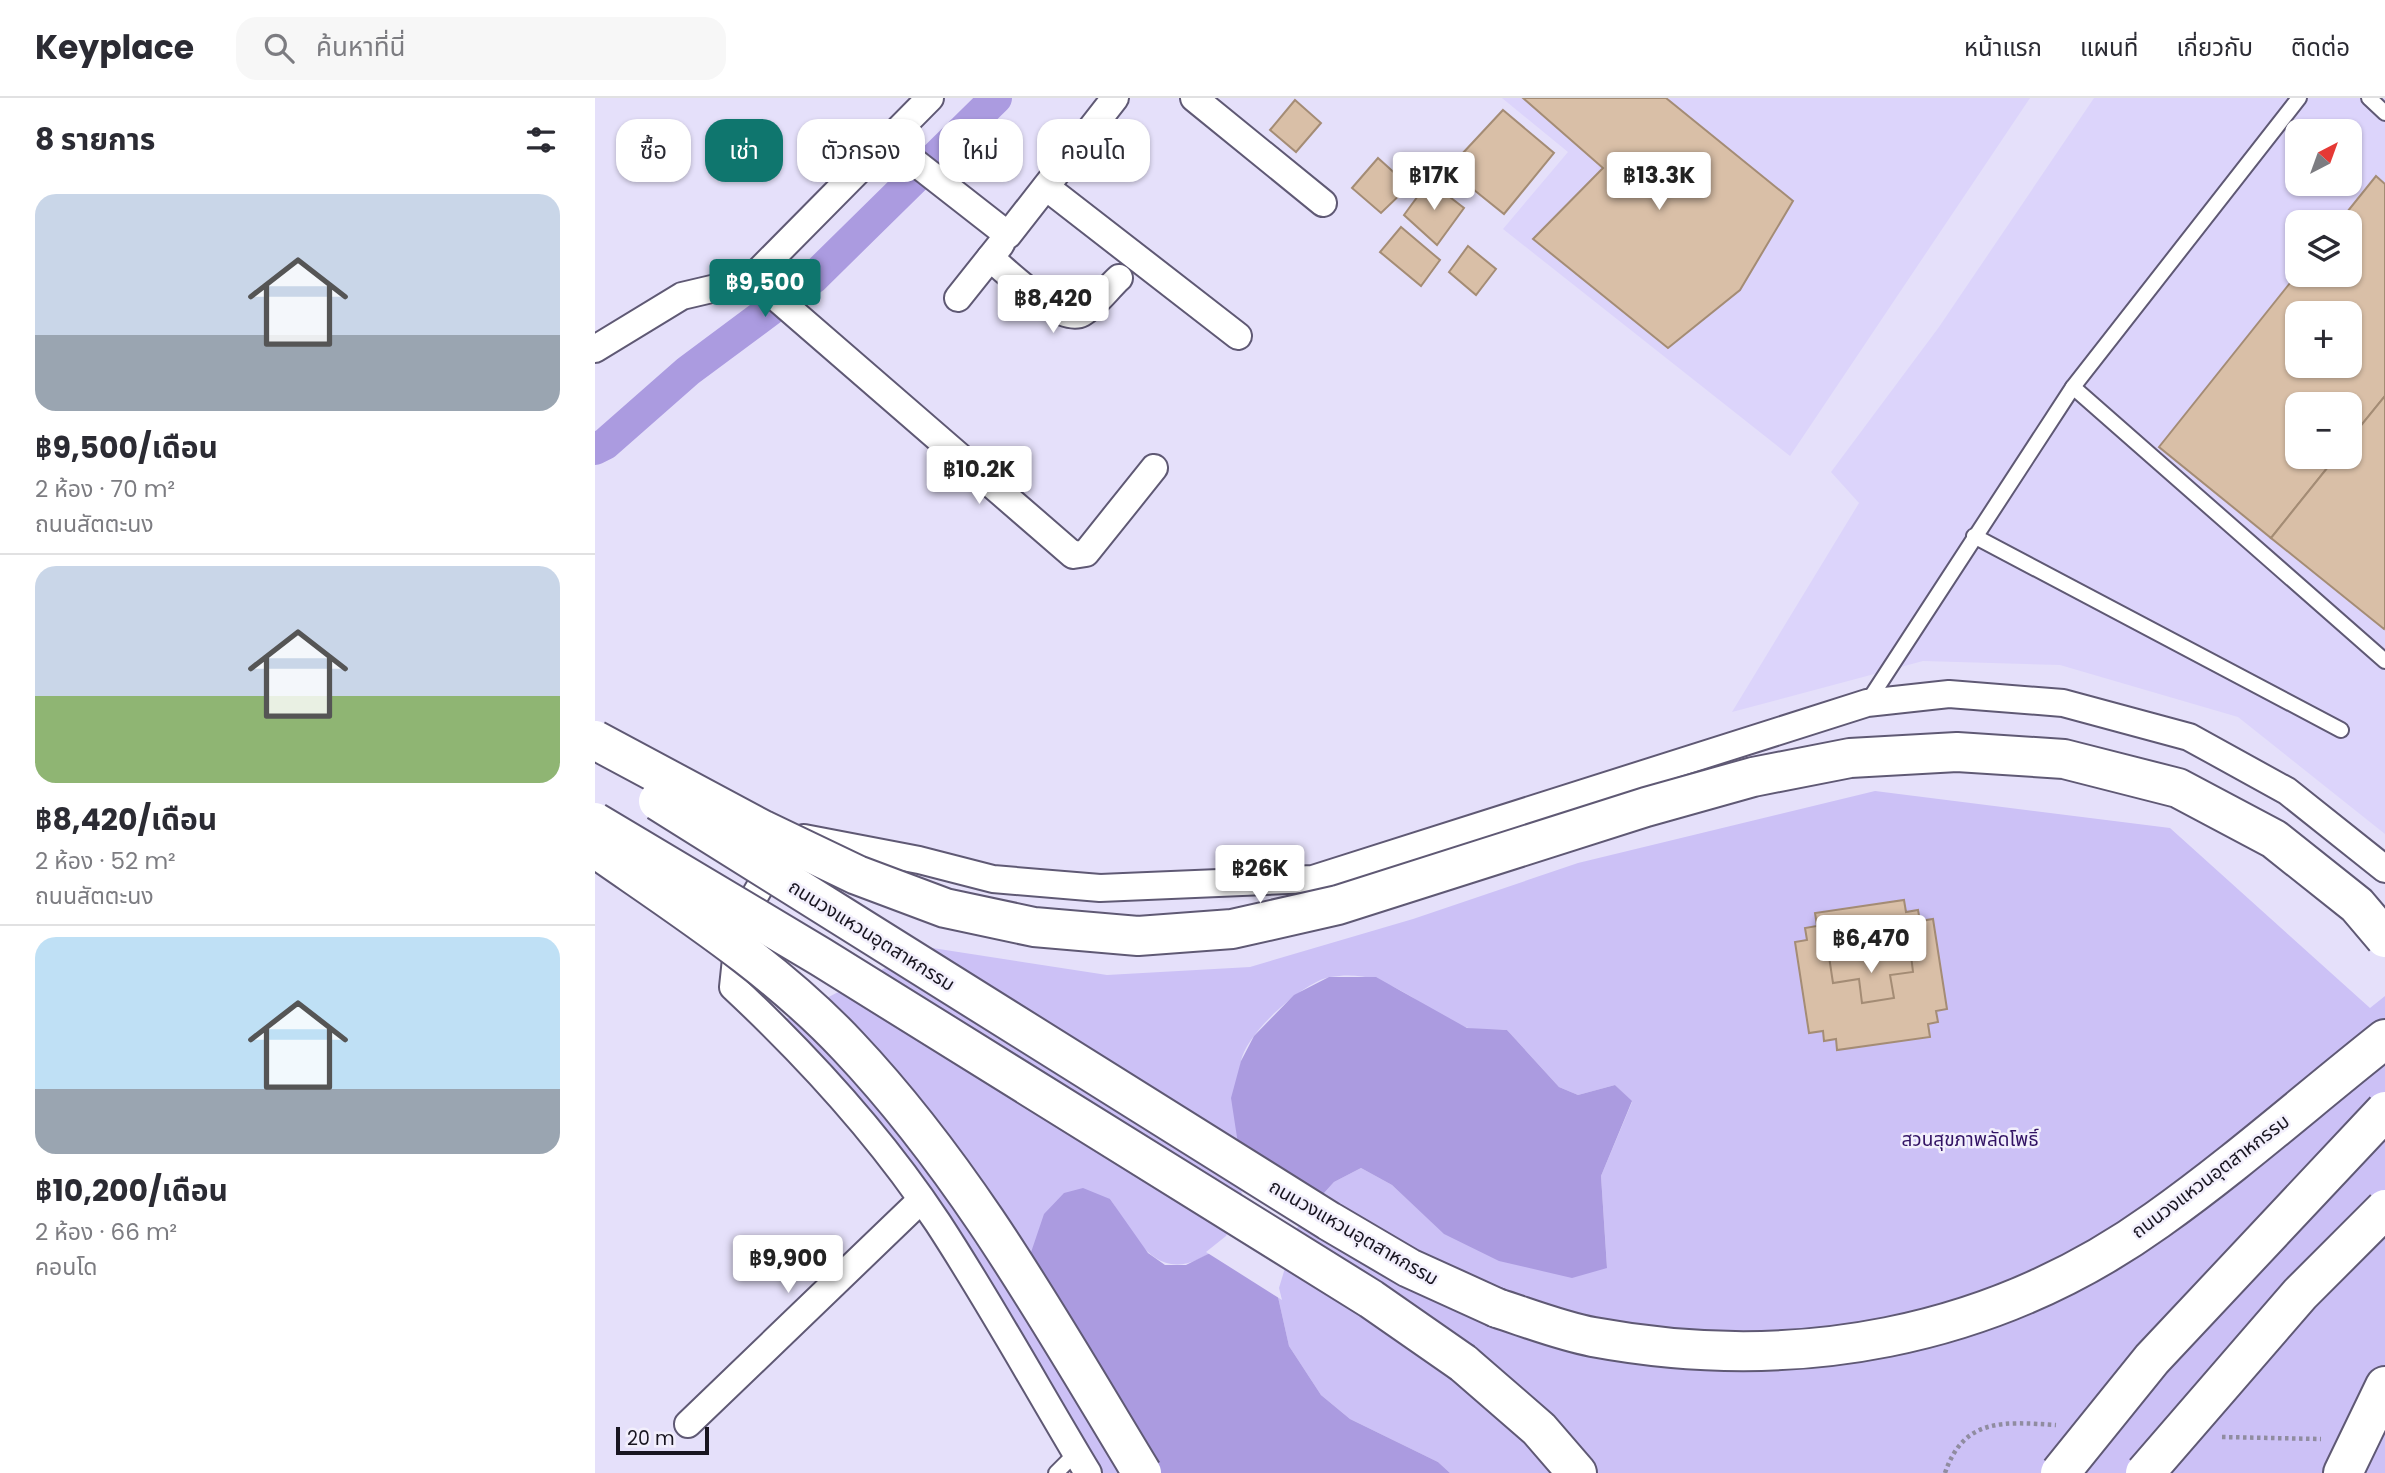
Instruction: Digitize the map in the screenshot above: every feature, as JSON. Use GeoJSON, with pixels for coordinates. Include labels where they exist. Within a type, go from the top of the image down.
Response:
{"type":"FeatureCollection","features":[{"type":"Feature","properties":{"kind":"main road"},"geometry":{"type":"LineString","coordinates":[[595,740],[833,864],[945,908],[1034,927],[1138,936],[1232,929],[1338,905],[1646,807],[1753,778],[1850,758],[1957,752],[2064,759],[2178,788],[2274,839],[2357,905],[2385,938]]}},
{"type":"Feature","properties":{"kind":"main road","name":"ถนนวงแหวนอุตสาหกรรม"},"geometry":{"type":"LineString","coordinates":[[595,760],[1409,1268],[1497,1308],[1590,1336],[1681,1350],[1776,1350],[1877,1341],[1977,1315],[2073,1272],[2155,1221],[2241,1157],[2385,1039]]}},
{"type":"Feature","properties":{"kind":"main road"},"geometry":{"type":"LineString","coordinates":[[595,822],[821,957],[1370,1299],[1464,1363],[1539,1429],[1577,1473]]}},
{"type":"Feature","properties":{"kind":"main road"},"geometry":{"type":"LineString","coordinates":[[595,849],[696,918],[776,979],[846,1044],[906,1110],[1019,1269],[1142,1473]]}},
{"type":"Feature","properties":{"kind":"main road"},"geometry":{"type":"LineString","coordinates":[[2060,1473],[2152,1359],[2385,1111]]}},
{"type":"Feature","properties":{"kind":"main road"},"geometry":{"type":"LineString","coordinates":[[2145,1473],[2300,1294],[2385,1209]]}},
{"type":"Feature","properties":{"kind":"main road"},"geometry":{"type":"LineString","coordinates":[[2343,1473],[2385,1386]]}},
{"type":"Feature","properties":{"kind":"street"},"geometry":{"type":"LineString","coordinates":[[917,119],[930,98]]}},
{"type":"Feature","properties":{"kind":"street"},"geometry":{"type":"LineString","coordinates":[[958,298],[1115,98]]}},
{"type":"Feature","properties":{"kind":"street"},"geometry":{"type":"LineString","coordinates":[[1194,98],[1323,203]]}},
{"type":"Feature","properties":{"kind":"street"},"geometry":{"type":"LineString","coordinates":[[925,169],[1008,235]]}},
{"type":"Feature","properties":{"kind":"street"},"geometry":{"type":"LineString","coordinates":[[595,349],[682,296],[757,284],[863,182]]}},
{"type":"Feature","properties":{"kind":"street"},"geometry":{"type":"LineString","coordinates":[[1046,187],[1238,336]]}},
{"type":"Feature","properties":{"kind":"street"},"geometry":{"type":"LineString","coordinates":[[990,258],[1057,311],[1072,316],[1082,313],[1119,278]]}},
{"type":"Feature","properties":{"kind":"street"},"geometry":{"type":"LineString","coordinates":[[757,284],[1073,555],[1086,553],[1154,468]]}},
{"type":"Feature","properties":{"kind":"street"},"geometry":{"type":"LineString","coordinates":[[1082,1463],[921,1200],[873,1137],[774,1025],[733,987],[740,921],[768,873],[804,838],[919,860],[993,879],[1100,888],[1313,879],[1867,703],[1949,694],[2063,703],[2189,737],[2287,791],[2385,869]]}},
{"type":"Feature","properties":{"kind":"street"},"geometry":{"type":"LineString","coordinates":[[688,1424],[921,1200]]}},
{"type":"Feature","properties":{"kind":"lane"},"geometry":{"type":"LineString","coordinates":[[1867,703],[2073,387],[2299,98]]}},
{"type":"Feature","properties":{"kind":"lane"},"geometry":{"type":"LineString","coordinates":[[2369,98],[2385,113]]}},
{"type":"Feature","properties":{"kind":"lane"},"geometry":{"type":"LineString","coordinates":[[2073,387],[2385,661]]}},
{"type":"Feature","properties":{"kind":"lane"},"geometry":{"type":"LineString","coordinates":[[1973,537],[2341,730]]}},
{"type":"Feature","properties":{"kind":"lane"},"geometry":{"type":"LineString","coordinates":[[1056,1473],[1082,1463]]}},
{"type":"Feature","properties":{"kind":"shaded area"},"geometry":{"type":"Polygon","coordinates":[[[1502,98],[2030,98],[1790,456],[1503,229],[1568,152],[1502,98]]]}},
{"type":"Feature","properties":{"kind":"shaded area"},"geometry":{"type":"Polygon","coordinates":[[[2094,98],[2385,98],[2385,834],[2238,717],[2060,665],[1923,661],[1732,712],[1859,503],[1831,472],[1939,327],[2094,98]]]}},
{"type":"Feature","properties":{"kind":"shaded area"},"geometry":{"type":"Polygon","coordinates":[[[1329,977],[1376,977],[1467,1028],[1507,1030],[1559,1087],[1578,1095],[1615,1085],[1632,1101],[1601,1176],[1607,1268],[1572,1278],[1499,1261],[1444,1234],[1392,1185],[1361,1168],[1334,1182],[1294,1226],[1276,1288],[1289,1346],[1321,1395],[1350,1419],[1438,1462],[1450,1473],[1157,1473],[1025,1270],[1044,1214],[1064,1193],[1083,1188],[1110,1199],[1148,1253],[1165,1265],[1186,1265],[1212,1252],[1229,1238],[1247,1203],[1231,1098],[1241,1061],[1254,1036],[1294,995],[1329,977]]]}},
{"type":"Feature","properties":{"kind":"green space","name":"สวนสุขภาพลัดโพธิ์"},"geometry":{"type":"Polygon","coordinates":[[[1875,791],[2170,828],[2370,1008],[2385,996],[2385,1473],[1450,1473],[1438,1462],[1350,1419],[1321,1395],[1289,1346],[1276,1288],[1294,1226],[1334,1182],[1361,1168],[1392,1185],[1445,1234],[1607,1267],[1601,1176],[1632,1102],[1615,1085],[1578,1095],[1559,1087],[1507,1030],[1470,1029],[1386,983],[1351,975],[1330,977],[1305,988],[1264,1024],[1245,1051],[1240,1070],[1247,1164],[1246,1187],[1242,1209],[1234,1229],[1220,1245],[1199,1259],[1183,1264],[1169,1264],[1145,1250],[1110,1199],[1157,1473],[1088,1473],[938,1223],[774,1025],[926,947],[1107,975],[1250,967],[1413,919],[1578,863],[1875,791]]]}},
{"type":"Feature","properties":{"kind":"pier"},"geometry":{"type":"Polygon","coordinates":[[[1234,1140],[1326,1196],[1297,1228],[1279,1288],[1282,1300],[1206,1252],[1226,1236],[1243,1202],[1234,1140]]]}},
{"type":"Feature","properties":{"kind":"building"},"geometry":{"type":"Polygon","coordinates":[[[1523,98],[1666,98],[1793,201],[1740,290],[1668,348],[1533,239],[1603,168],[1523,98]]]}},
{"type":"Feature","properties":{"kind":"building"},"geometry":{"type":"Polygon","coordinates":[[[1295,100],[1321,123],[1296,152],[1270,130],[1295,100]]]}},
{"type":"Feature","properties":{"kind":"building"},"geometry":{"type":"Polygon","coordinates":[[[1503,110],[1554,153],[1504,214],[1448,169],[1503,110]]]}},
{"type":"Feature","properties":{"kind":"building"},"geometry":{"type":"Polygon","coordinates":[[[1378,158],[1409,186],[1381,213],[1352,188],[1378,158]]]}},
{"type":"Feature","properties":{"kind":"building"},"geometry":{"type":"Polygon","coordinates":[[[2376,176],[2385,184],[2385,396],[2362,424],[2362,392],[2285,392],[2285,469],[2326,469],[2271,538],[2159,447],[2287,287],[2362,287],[2362,210],[2349,210],[2360,196],[2363,196],[2376,176]]]}},
{"type":"Feature","properties":{"kind":"building"},"geometry":{"type":"Polygon","coordinates":[[[1429,181],[1464,208],[1437,245],[1404,215],[1429,181]]]}},
{"type":"Feature","properties":{"kind":"building"},"geometry":{"type":"Polygon","coordinates":[[[1401,227],[1440,260],[1421,286],[1380,252],[1401,227]]]}},
{"type":"Feature","properties":{"kind":"building"},"geometry":{"type":"Polygon","coordinates":[[[1468,246],[1496,269],[1476,295],[1449,272],[1468,246]]]}},
{"type":"Feature","properties":{"kind":"building"},"geometry":{"type":"Polygon","coordinates":[[[2385,396],[2384,629],[2271,538],[2326,469],[2362,469],[2362,424],[2385,396]]]}},
{"type":"Feature","properties":{"kind":"building"},"geometry":{"type":"Polygon","coordinates":[[[1904,900],[1906,912],[1918,910],[1920,921],[1933,919],[1947,1009],[1936,1011],[1938,1022],[1928,1024],[1930,1037],[1837,1050],[1836,1039],[1824,1041],[1823,1031],[1809,1033],[1795,942],[1807,940],[1805,928],[1817,926],[1815,913],[1904,900]]]}},
{"type":"Feature","properties":{"kind":"building"},"geometry":{"type":"Polygon","coordinates":[[[1878,925],[1878,929],[1883,928],[1885,942],[1909,939],[1913,972],[1890,975],[1894,998],[1862,1003],[1859,979],[1833,983],[1828,950],[1854,947],[1852,932],[1857,932],[1856,927],[1878,925]]]}},
{"type":"Feature","properties":{"kind":"waterway"},"geometry":{"type":"LineString","coordinates":[[595,449],[605,444],[688,371],[813,278],[996,98]]}}]}
